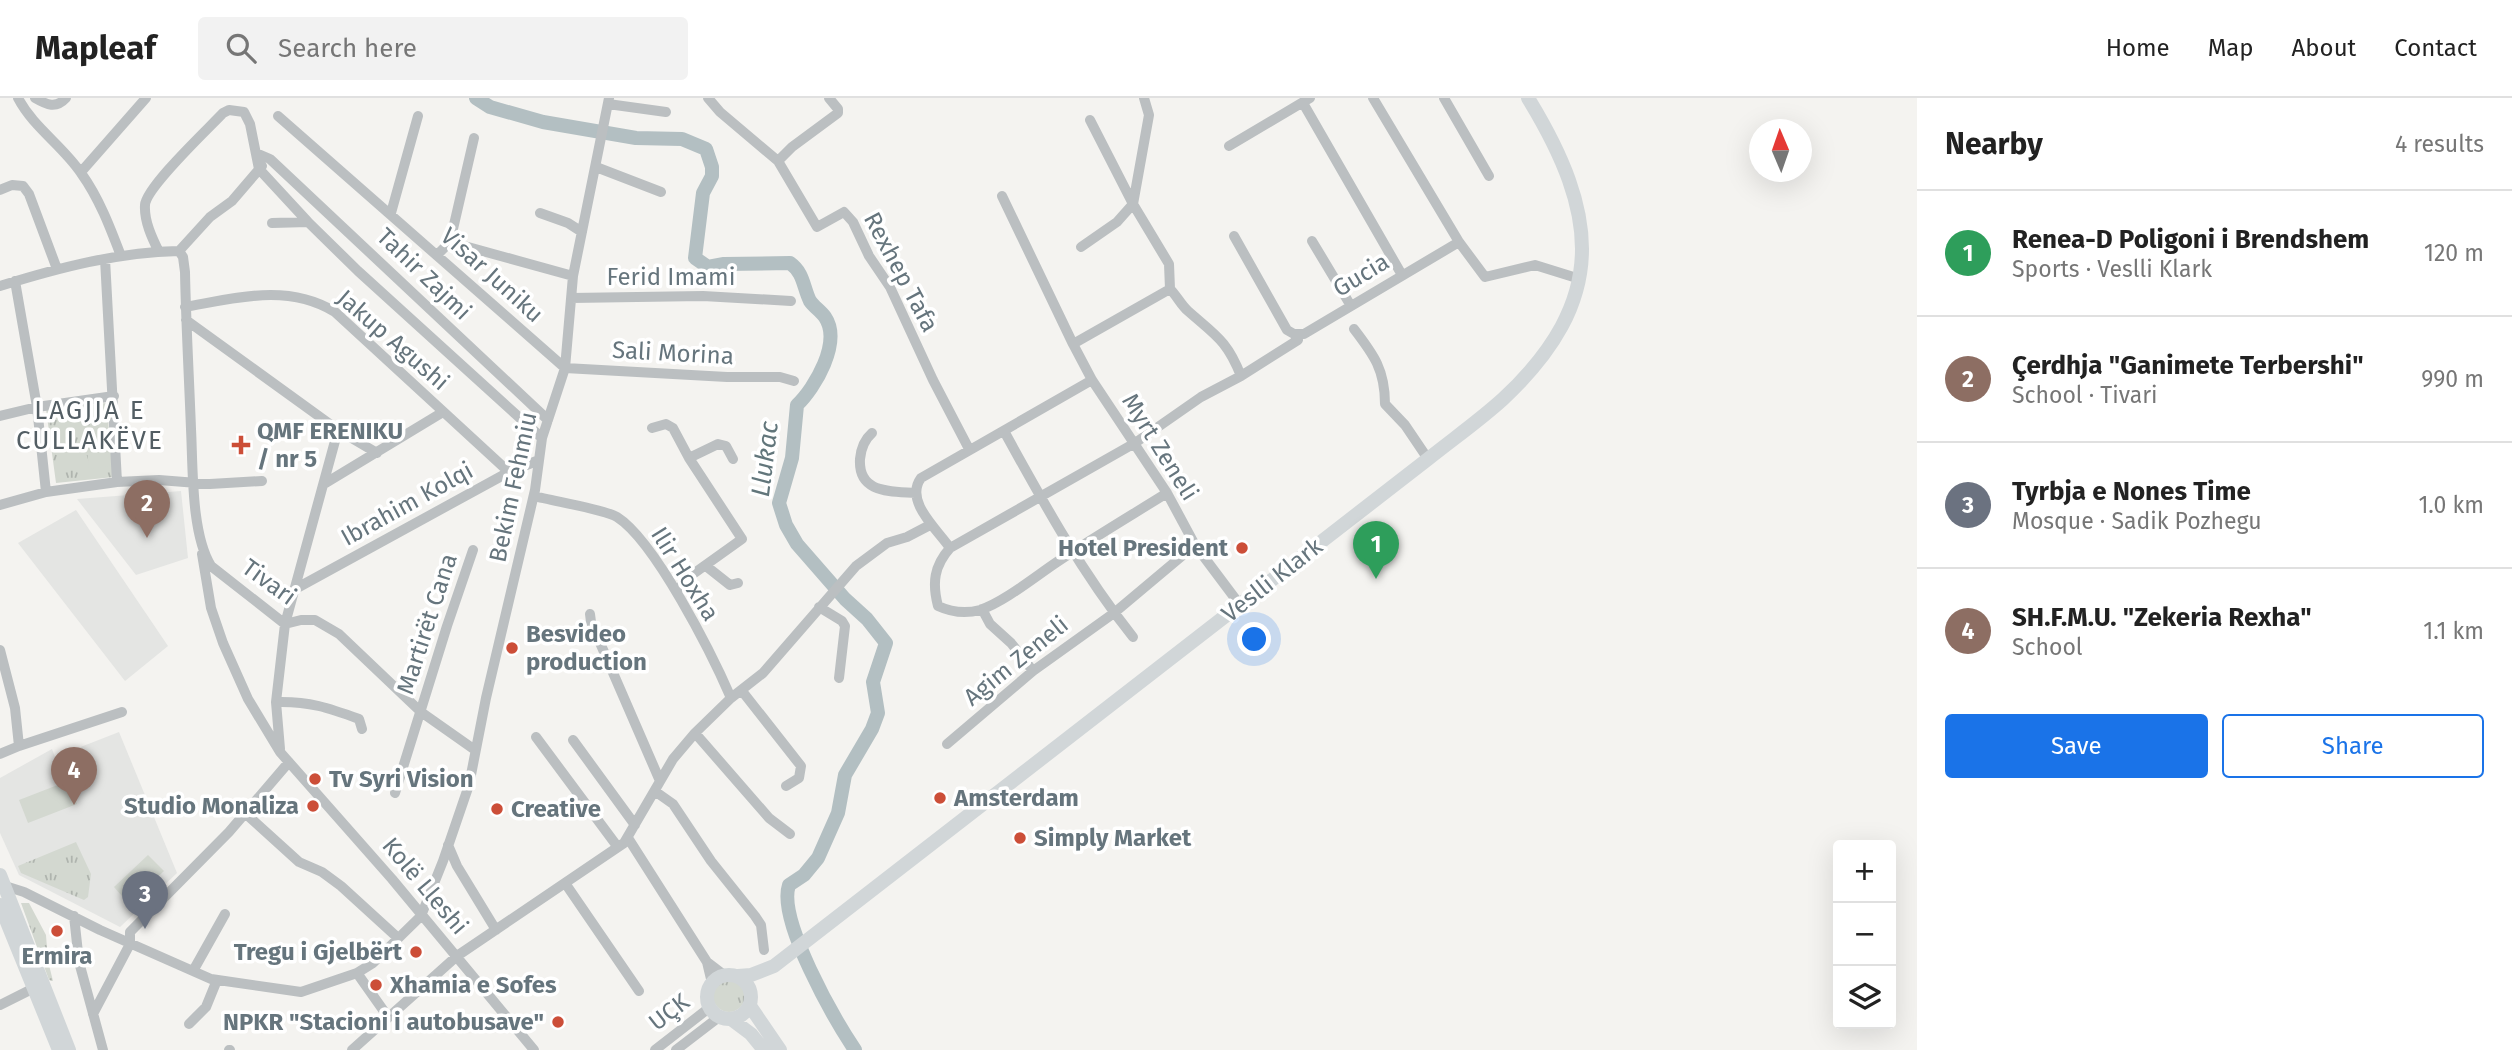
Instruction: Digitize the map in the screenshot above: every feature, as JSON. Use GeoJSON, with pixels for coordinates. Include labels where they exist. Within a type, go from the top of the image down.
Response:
{"type":"FeatureCollection","features":[{"type":"Feature","properties":{"kind":"main road","name":"Veslli Klark"},"geometry":{"type":"LineString","coordinates":[[724,978],[758,972],[774,966],[1428,459],[1503,399],[1530,371],[1566,321],[1580,279],[1583,248],[1580,215],[1565,166],[1528,98]]}},
{"type":"Feature","properties":{"kind":"main road"},"geometry":{"type":"LineString","coordinates":[[2,883],[59,1050]]}},
{"type":"Feature","properties":{"kind":"main road"},"geometry":{"type":"LineString","coordinates":[[0,905],[69,1050]]}},
{"type":"Feature","properties":{"kind":"main road","name":"Veslli Klark"},"geometry":{"type":"LineString","coordinates":[[751,1001],[774,966]]}},
{"type":"Feature","properties":{"kind":"main road"},"geometry":{"type":"LineString","coordinates":[[764,1050],[751,1034],[720,1015],[707,995],[724,978],[748,985],[751,1001],[780,1050]]}},
{"type":"Feature","properties":{"kind":"main road"},"geometry":{"type":"LineString","coordinates":[[720,1015],[742,1015],[751,1001]]}},
{"type":"Feature","properties":{"kind":"street"},"geometry":{"type":"LineString","coordinates":[[18,98],[37,124],[81,172],[104,212],[121,256]]}},
{"type":"Feature","properties":{"kind":"street"},"geometry":{"type":"LineString","coordinates":[[35,98],[55,106],[66,98]]}},
{"type":"Feature","properties":{"kind":"street"},"geometry":{"type":"LineString","coordinates":[[81,172],[146,98]]}},
{"type":"Feature","properties":{"kind":"street"},"geometry":{"type":"LineString","coordinates":[[225,98],[229,110]]}},
{"type":"Feature","properties":{"kind":"street","name":"Rexhep Tafa"},"geometry":{"type":"LineString","coordinates":[[708,98],[778,161],[817,227],[844,212],[853,222],[869,257],[890,287],[933,380],[969,449]]}},
{"type":"Feature","properties":{"kind":"street"},"geometry":{"type":"LineString","coordinates":[[778,161],[792,147],[838,113],[829,98]]}},
{"type":"Feature","properties":{"kind":"street"},"geometry":{"type":"LineString","coordinates":[[1081,247],[1117,222],[1133,204],[1149,115],[1144,98]]}},
{"type":"Feature","properties":{"kind":"street"},"geometry":{"type":"LineString","coordinates":[[1373,98],[1459,242],[1485,277],[1535,265],[1580,279]]}},
{"type":"Feature","properties":{"kind":"street"},"geometry":{"type":"LineString","coordinates":[[1444,98],[1489,176]]}},
{"type":"Feature","properties":{"kind":"street"},"geometry":{"type":"LineString","coordinates":[[1229,146],[1307,100],[1402,275]]}},
{"type":"Feature","properties":{"kind":"street"},"geometry":{"type":"LineString","coordinates":[[609,101],[666,112]]}},
{"type":"Feature","properties":{"kind":"street","name":"Bekim Fehmiu"},"geometry":{"type":"LineString","coordinates":[[421,916],[468,785],[534,496],[542,438],[565,369],[573,276],[609,101]]}},
{"type":"Feature","properties":{"kind":"street"},"geometry":{"type":"LineString","coordinates":[[159,252],[145,212],[148,193],[223,113],[229,110],[244,111],[250,124],[258,169]]}},
{"type":"Feature","properties":{"kind":"street","name":"Visar Juniku"},"geometry":{"type":"LineString","coordinates":[[278,116],[565,369]]}},
{"type":"Feature","properties":{"kind":"street"},"geometry":{"type":"LineString","coordinates":[[391,213],[418,116]]}},
{"type":"Feature","properties":{"kind":"street"},"geometry":{"type":"LineString","coordinates":[[1090,120],[1133,204],[1169,264],[1170,289],[1185,309],[1211,329],[1233,354],[1241,376]]}},
{"type":"Feature","properties":{"kind":"street"},"geometry":{"type":"LineString","coordinates":[[437,255],[450,243],[474,138]]}},
{"type":"Feature","properties":{"kind":"street","name":"Tahir Zajmi"},"geometry":{"type":"LineString","coordinates":[[256,153],[270,159],[548,420]]}},
{"type":"Feature","properties":{"kind":"street"},"geometry":{"type":"LineString","coordinates":[[0,286],[57,269],[105,259],[179,251],[210,217],[232,201],[258,169],[270,159]]}},
{"type":"Feature","properties":{"kind":"street"},"geometry":{"type":"LineString","coordinates":[[596,167],[661,192]]}},
{"type":"Feature","properties":{"kind":"street","name":"Tahir Zajmi"},"geometry":{"type":"LineString","coordinates":[[258,169],[307,222],[462,368],[542,438]]}},
{"type":"Feature","properties":{"kind":"street"},"geometry":{"type":"LineString","coordinates":[[0,190],[12,185],[23,186],[29,194],[57,269]]}},
{"type":"Feature","properties":{"kind":"street","name":"Myrt Zeneli"},"geometry":{"type":"LineString","coordinates":[[1002,196],[1093,380],[1167,493],[1195,545],[1240,605]]}},
{"type":"Feature","properties":{"kind":"street"},"geometry":{"type":"LineString","coordinates":[[540,214],[568,223],[582,232]]}},
{"type":"Feature","properties":{"kind":"street"},"geometry":{"type":"LineString","coordinates":[[272,223],[307,222]]}},
{"type":"Feature","properties":{"kind":"street"},"geometry":{"type":"LineString","coordinates":[[1167,493],[1073,551],[1031,582],[982,609],[949,611],[938,606],[933,589],[936,568],[950,548],[1135,443],[1200,397],[1241,376],[1298,340],[1287,330],[1234,236]]}},
{"type":"Feature","properties":{"kind":"street"},"geometry":{"type":"LineString","coordinates":[[1312,241],[1350,306]]}},
{"type":"Feature","properties":{"kind":"street","name":"Gucia"},"geometry":{"type":"LineString","coordinates":[[1294,334],[1304,334],[1459,242]]}},
{"type":"Feature","properties":{"kind":"street"},"geometry":{"type":"LineString","coordinates":[[450,243],[573,276]]}},
{"type":"Feature","properties":{"kind":"street","name":"Tivari"},"geometry":{"type":"LineString","coordinates":[[179,251],[183,257],[200,543],[211,566],[285,624],[315,620],[339,634],[422,712],[475,750]]}},
{"type":"Feature","properties":{"kind":"street"},"geometry":{"type":"LineString","coordinates":[[105,259],[117,482]]}},
{"type":"Feature","properties":{"kind":"street"},"geometry":{"type":"LineString","coordinates":[[15,281],[37,407],[46,492]]}},
{"type":"Feature","properties":{"kind":"street"},"geometry":{"type":"LineString","coordinates":[[1073,344],[1170,289]]}},
{"type":"Feature","properties":{"kind":"street","name":"Jakup Agushi"},"geometry":{"type":"LineString","coordinates":[[185,307],[259,294],[287,295],[318,302],[334,312],[509,472]]}},
{"type":"Feature","properties":{"kind":"street","name":"Ferid Imami"},"geometry":{"type":"LineString","coordinates":[[571,298],[771,298],[791,301]]}},
{"type":"Feature","properties":{"kind":"street"},"geometry":{"type":"LineString","coordinates":[[186,320],[338,430],[377,453]]}},
{"type":"Feature","properties":{"kind":"street"},"geometry":{"type":"LineString","coordinates":[[1354,329],[1374,355],[1383,375],[1385,404],[1405,425],[1428,459]]}},
{"type":"Feature","properties":{"kind":"street","name":"Sali Morina"},"geometry":{"type":"LineString","coordinates":[[565,369],[727,377],[779,376],[794,381]]}},
{"type":"Feature","properties":{"kind":"street"},"geometry":{"type":"LineString","coordinates":[[950,548],[930,525],[915,493],[915,485],[921,478],[969,449],[1093,380]]}},
{"type":"Feature","properties":{"kind":"street"},"geometry":{"type":"LineString","coordinates":[[0,416],[37,407],[114,397]]}},
{"type":"Feature","properties":{"kind":"street"},"geometry":{"type":"LineString","coordinates":[[324,484],[443,412]]}},
{"type":"Feature","properties":{"kind":"street"},"geometry":{"type":"LineString","coordinates":[[652,428],[666,424],[673,428],[742,536],[741,541],[693,574],[676,591]]}},
{"type":"Feature","properties":{"kind":"street"},"geometry":{"type":"LineString","coordinates":[[280,752],[276,702],[285,624],[338,430]]}},
{"type":"Feature","properties":{"kind":"street"},"geometry":{"type":"LineString","coordinates":[[1004,431],[1073,551],[1133,637]]}},
{"type":"Feature","properties":{"kind":"street"},"geometry":{"type":"LineString","coordinates":[[872,433],[865,439],[860,454],[860,470],[866,481],[875,488],[915,493]]}},
{"type":"Feature","properties":{"kind":"street"},"geometry":{"type":"LineString","coordinates":[[690,458],[718,444],[726,446],[733,459]]}},
{"type":"Feature","properties":{"kind":"street","name":"Ibrahim Kolqi"},"geometry":{"type":"LineString","coordinates":[[297,588],[509,472],[538,460]]}},
{"type":"Feature","properties":{"kind":"street"},"geometry":{"type":"LineString","coordinates":[[0,505],[46,492],[117,482],[159,480],[195,484],[262,481]]}},
{"type":"Feature","properties":{"kind":"street","name":"Ilir Hoxha"},"geometry":{"type":"LineString","coordinates":[[534,496],[614,515],[629,526],[676,591],[731,698]]}},
{"type":"Feature","properties":{"kind":"street"},"geometry":{"type":"LineString","coordinates":[[352,1050],[457,956],[628,838],[673,759],[731,698],[763,673],[856,566],[887,542],[907,537],[930,525]]}},
{"type":"Feature","properties":{"kind":"street","name":"Kolë Lleshi"},"geometry":{"type":"LineString","coordinates":[[200,543],[211,608],[223,643],[248,699],[280,752],[384,869],[534,1050]]}},
{"type":"Feature","properties":{"kind":"street","name":"Agim Zeneli"},"geometry":{"type":"LineString","coordinates":[[947,744],[1032,671],[1114,613],[1195,545]]}},
{"type":"Feature","properties":{"kind":"street","name":"Martirët Cana"},"geometry":{"type":"LineString","coordinates":[[422,712],[447,626],[474,550]]}},
{"type":"Feature","properties":{"kind":"street"},"geometry":{"type":"LineString","coordinates":[[706,566],[730,586],[738,583]]}},
{"type":"Feature","properties":{"kind":"street"},"geometry":{"type":"LineString","coordinates":[[822,603],[845,626],[839,678]]}},
{"type":"Feature","properties":{"kind":"street"},"geometry":{"type":"LineString","coordinates":[[982,609],[996,631],[1011,643],[1032,671]]}},
{"type":"Feature","properties":{"kind":"street"},"geometry":{"type":"LineString","coordinates":[[590,618],[658,787],[761,925],[764,950]]}},
{"type":"Feature","properties":{"kind":"street"},"geometry":{"type":"LineString","coordinates":[[0,650],[15,708],[19,746]]}},
{"type":"Feature","properties":{"kind":"street"},"geometry":{"type":"LineString","coordinates":[[742,691],[801,766],[799,778],[786,786]]}},
{"type":"Feature","properties":{"kind":"street"},"geometry":{"type":"LineString","coordinates":[[276,702],[319,704],[359,719],[362,729]]}},
{"type":"Feature","properties":{"kind":"street"},"geometry":{"type":"LineString","coordinates":[[0,754],[122,712]]}},
{"type":"Feature","properties":{"kind":"street"},"geometry":{"type":"LineString","coordinates":[[395,793],[422,712]]}},
{"type":"Feature","properties":{"kind":"street"},"geometry":{"type":"LineString","coordinates":[[695,733],[769,818],[790,834]]}},
{"type":"Feature","properties":{"kind":"street"},"geometry":{"type":"LineString","coordinates":[[536,737],[617,846]]}},
{"type":"Feature","properties":{"kind":"street"},"geometry":{"type":"LineString","coordinates":[[573,740],[635,825]]}},
{"type":"Feature","properties":{"kind":"street"},"geometry":{"type":"LineString","coordinates":[[93,1014],[130,943],[130,932],[246,814],[289,762]]}},
{"type":"Feature","properties":{"kind":"street"},"geometry":{"type":"LineString","coordinates":[[246,814],[299,862],[321,872],[341,886],[398,938]]}},
{"type":"Feature","properties":{"kind":"street"},"geometry":{"type":"LineString","coordinates":[[628,838],[707,962],[724,978]]}},
{"type":"Feature","properties":{"kind":"street"},"geometry":{"type":"LineString","coordinates":[[448,845],[457,866],[496,930]]}},
{"type":"Feature","properties":{"kind":"street"},"geometry":{"type":"LineString","coordinates":[[2,883],[217,980],[301,992],[357,973],[373,963],[421,916]]}},
{"type":"Feature","properties":{"kind":"street"},"geometry":{"type":"LineString","coordinates":[[565,883],[639,991]]}},
{"type":"Feature","properties":{"kind":"street"},"geometry":{"type":"LineString","coordinates":[[193,971],[225,914]]}},
{"type":"Feature","properties":{"kind":"street"},"geometry":{"type":"LineString","coordinates":[[74,916],[79,962],[103,1050]]}},
{"type":"Feature","properties":{"kind":"street"},"geometry":{"type":"LineString","coordinates":[[357,973],[388,1017]]}},
{"type":"Feature","properties":{"kind":"street"},"geometry":{"type":"LineString","coordinates":[[189,1024],[206,1007],[217,980]]}},
{"type":"Feature","properties":{"kind":"street"},"geometry":{"type":"LineString","coordinates":[[2,1000],[39,986]]}},
{"type":"Feature","properties":{"kind":"street","name":"UÇK"},"geometry":{"type":"LineString","coordinates":[[655,1050],[720,1015]]}},
{"type":"Feature","properties":{"kind":"street","name":"UÇK"},"geometry":{"type":"LineString","coordinates":[[676,1050],[720,1015]]}},
{"type":"Feature","properties":{"kind":"shaded area"},"geometry":{"type":"Polygon","coordinates":[[[181,491],[188,558],[136,575],[77,499],[181,491]]]}},
{"type":"Feature","properties":{"kind":"shaded area"},"geometry":{"type":"Polygon","coordinates":[[[76,510],[168,646],[125,681],[18,543],[76,510]]]}},
{"type":"Feature","properties":{"kind":"shaded area"},"geometry":{"type":"Polygon","coordinates":[[[119,732],[177,873],[120,927],[19,875],[0,833],[0,778],[52,749],[55,757],[119,732]]]}},
{"type":"Feature","properties":{"kind":"green space"},"geometry":{"type":"Polygon","coordinates":[[[106,403],[114,477],[56,483],[46,409],[106,403]]]}},
{"type":"Feature","properties":{"kind":"green space"},"geometry":{"type":"Polygon","coordinates":[[[106,437],[110,466],[89,469],[86,440],[106,437]]]}},
{"type":"Feature","properties":{"kind":"green space"},"geometry":{"type":"Polygon","coordinates":[[[68,781],[77,804],[28,823],[19,800],[68,781]]]}},
{"type":"Feature","properties":{"kind":"green space"},"geometry":{"type":"Polygon","coordinates":[[[76,842],[91,874],[88,897],[84,900],[21,873],[18,866],[76,842]]]}},
{"type":"Feature","properties":{"kind":"green space"},"geometry":{"type":"Polygon","coordinates":[[[148,855],[164,871],[129,904],[114,887],[148,855]]]}},
{"type":"Feature","properties":{"kind":"green space"},"geometry":{"type":"Polygon","coordinates":[[[21,903],[29,903],[46,935],[53,981],[49,980],[21,903]]]}},
{"type":"Feature","properties":{"kind":"green space"},"geometry":{"type":"Polygon","coordinates":[[[729,980],[741,984],[745,996],[741,1008],[729,1012],[717,1008],[713,996],[717,984],[729,980]]]}},
{"type":"Feature","properties":{"kind":"waterway","name":"Llukac"},"geometry":{"type":"LineString","coordinates":[[476,98],[490,107],[543,122],[636,138],[682,139],[706,149],[712,176],[703,193],[695,258],[708,267],[724,264],[790,263],[801,276],[810,301],[825,317],[829,327],[830,339],[824,364],[811,388],[797,405],[792,458],[779,503],[786,525],[797,544],[886,643],[873,682],[878,713],[872,729],[845,775],[838,813],[818,858],[804,875],[789,885],[788,901],[799,945],[855,1050]]}},
{"type":"Feature","properties":{"kind":"place","name":"QMF ERENIKU / nr 5"},"geometry":{"type":"Point","coordinates":[241,445]}},
{"type":"Feature","properties":{"kind":"place","name":"Çerdhja \"Ganimete Terbershi\""},"geometry":{"type":"Point","coordinates":[147,538]}},
{"type":"Feature","properties":{"kind":"place","name":"Hotel President"},"geometry":{"type":"Point","coordinates":[1242,548]}},
{"type":"Feature","properties":{"kind":"place","name":"Renea-D Poligoni i Brendshem"},"geometry":{"type":"Point","coordinates":[1376,579]}},
{"type":"Feature","properties":{"kind":"place","name":"Besvideo production"},"geometry":{"type":"Point","coordinates":[512,648]}},
{"type":"Feature","properties":{"kind":"place","name":"Tv Syri Vision"},"geometry":{"type":"Point","coordinates":[315,779]}},
{"type":"Feature","properties":{"kind":"place","name":"Amsterdam"},"geometry":{"type":"Point","coordinates":[940,798]}},
{"type":"Feature","properties":{"kind":"place","name":"SH.F.M.U. \"Zekeria Rexha\""},"geometry":{"type":"Point","coordinates":[74,805]}},
{"type":"Feature","properties":{"kind":"place","name":"Studio Monaliza"},"geometry":{"type":"Point","coordinates":[313,806]}},
{"type":"Feature","properties":{"kind":"place","name":"Creative"},"geometry":{"type":"Point","coordinates":[497,809]}},
{"type":"Feature","properties":{"kind":"place","name":"Simply Market"},"geometry":{"type":"Point","coordinates":[1020,838]}},
{"type":"Feature","properties":{"kind":"place","name":"Tyrbja e Nones Time"},"geometry":{"type":"Point","coordinates":[145,929]}},
{"type":"Feature","properties":{"kind":"place","name":"Ermira"},"geometry":{"type":"Point","coordinates":[57,931]}},
{"type":"Feature","properties":{"kind":"place","name":"Tregu i Gjelbërt"},"geometry":{"type":"Point","coordinates":[416,952]}},
{"type":"Feature","properties":{"kind":"place","name":"Xhamia e Sofes"},"geometry":{"type":"Point","coordinates":[376,985]}},
{"type":"Feature","properties":{"kind":"place","name":"NPKR \"Stacioni i autobusave\""},"geometry":{"type":"Point","coordinates":[558,1022]}},
{"type":"Feature","properties":{"kind":"district","name":"LAGJJA E CULLAKËVE"},"geometry":{"type":"Point","coordinates":[90,425]}}]}
